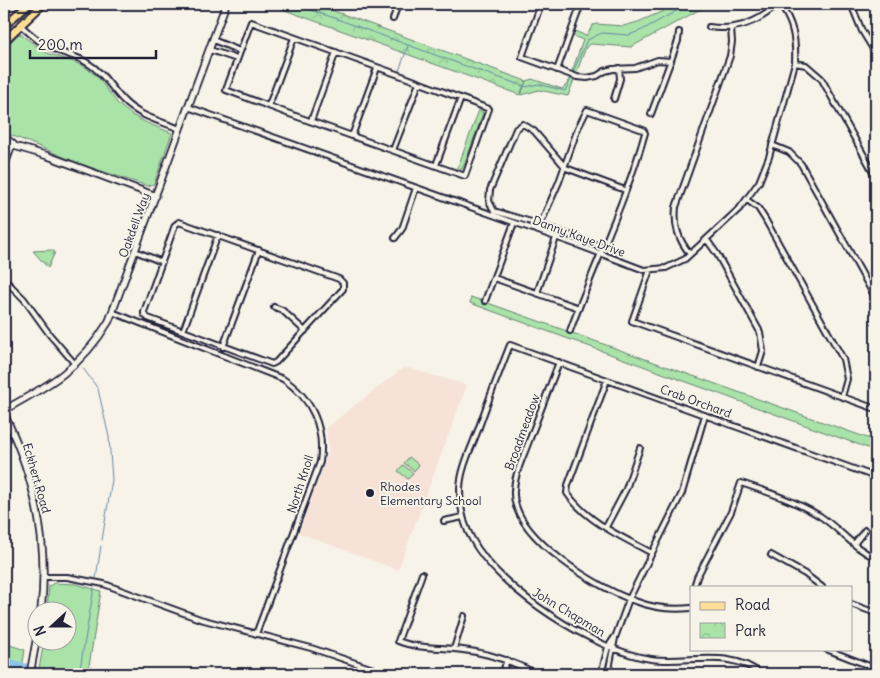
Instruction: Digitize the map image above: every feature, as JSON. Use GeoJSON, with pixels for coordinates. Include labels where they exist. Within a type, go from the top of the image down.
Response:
{"type":"FeatureCollection","features":[{"type":"Feature","properties":{"kind":"main road"},"geometry":{"type":"LineString","coordinates":[[4,26],[28,4]]}},
{"type":"Feature","properties":{"kind":"main road"},"geometry":{"type":"LineString","coordinates":[[4,41],[43,4]]}},
{"type":"Feature","properties":{"kind":"main road"},"geometry":{"type":"LineString","coordinates":[[4,35],[15,23],[15,16]]}},
{"type":"Feature","properties":{"kind":"street","name":"Oakdell Way"},"geometry":{"type":"LineString","coordinates":[[4,412],[52,383],[75,364],[95,342],[112,312],[226,4]]}},
{"type":"Feature","properties":{"kind":"street"},"geometry":{"type":"LineString","coordinates":[[392,19],[398,4]]}},
{"type":"Feature","properties":{"kind":"street"},"geometry":{"type":"LineString","coordinates":[[541,4],[522,57],[577,77],[587,78],[597,76],[604,69],[635,68],[658,60],[671,62]]}},
{"type":"Feature","properties":{"kind":"street"},"geometry":{"type":"LineString","coordinates":[[557,70],[581,4]]}},
{"type":"Feature","properties":{"kind":"street"},"geometry":{"type":"LineString","coordinates":[[709,27],[731,28],[751,23],[779,4]]}},
{"type":"Feature","properties":{"kind":"street","name":"Danny Kaye Drive"},"geometry":{"type":"LineString","coordinates":[[188,107],[632,266],[650,270],[671,267],[690,254],[730,219],[747,200],[765,168],[795,63],[796,47],[793,32],[787,15],[779,4]]}},
{"type":"Feature","properties":{"kind":"street"},"geometry":{"type":"LineString","coordinates":[[851,4],[862,31],[876,54]]}},
{"type":"Feature","properties":{"kind":"street"},"geometry":{"type":"LineString","coordinates":[[251,22],[294,38],[489,109],[465,176],[226,90],[251,22]]}},
{"type":"Feature","properties":{"kind":"street"},"geometry":{"type":"LineString","coordinates":[[20,24],[46,46],[80,58],[94,67],[106,78],[122,99],[136,111],[180,129]]}},
{"type":"Feature","properties":{"kind":"street"},"geometry":{"type":"LineString","coordinates":[[690,254],[679,237],[675,222],[676,206],[730,56],[731,28]]}},
{"type":"Feature","properties":{"kind":"street"},"geometry":{"type":"LineString","coordinates":[[651,114],[671,62],[680,32]]}},
{"type":"Feature","properties":{"kind":"street"},"geometry":{"type":"LineString","coordinates":[[269,105],[294,38]]}},
{"type":"Feature","properties":{"kind":"street"},"geometry":{"type":"LineString","coordinates":[[213,40],[240,51]]}},
{"type":"Feature","properties":{"kind":"street"},"geometry":{"type":"LineString","coordinates":[[226,55],[229,46]]}},
{"type":"Feature","properties":{"kind":"street"},"geometry":{"type":"LineString","coordinates":[[210,50],[237,59]]}},
{"type":"Feature","properties":{"kind":"street"},"geometry":{"type":"LineString","coordinates":[[310,121],[336,52]]}},
{"type":"Feature","properties":{"kind":"street"},"geometry":{"type":"LineString","coordinates":[[795,63],[806,66],[821,78],[876,177]]}},
{"type":"Feature","properties":{"kind":"street"},"geometry":{"type":"LineString","coordinates":[[352,136],[377,68]]}},
{"type":"Feature","properties":{"kind":"street"},"geometry":{"type":"LineString","coordinates":[[614,99],[620,79],[619,68]]}},
{"type":"Feature","properties":{"kind":"street"},"geometry":{"type":"LineString","coordinates":[[394,150],[419,83]]}},
{"type":"Feature","properties":{"kind":"street"},"geometry":{"type":"LineString","coordinates":[[436,165],[461,98]]}},
{"type":"Feature","properties":{"kind":"street"},"geometry":{"type":"LineString","coordinates":[[535,230],[540,225],[559,182],[578,128],[587,110],[643,130],[645,133],[643,142],[570,331]]}},
{"type":"Feature","properties":{"kind":"street"},"geometry":{"type":"LineString","coordinates":[[603,247],[494,211],[489,201],[490,190],[516,129],[523,124],[534,131],[566,168],[625,190]]}},
{"type":"Feature","properties":{"kind":"street"},"geometry":{"type":"LineString","coordinates":[[4,137],[13,144]]}},
{"type":"Feature","properties":{"kind":"street"},"geometry":{"type":"LineString","coordinates":[[4,143],[13,144],[156,196]]}},
{"type":"Feature","properties":{"kind":"street"},"geometry":{"type":"LineString","coordinates":[[4,168],[13,144]]}},
{"type":"Feature","properties":{"kind":"street"},"geometry":{"type":"LineString","coordinates":[[772,145],[789,152],[801,164],[876,299]]}},
{"type":"Feature","properties":{"kind":"street"},"geometry":{"type":"LineString","coordinates":[[395,238],[402,230],[416,188]]}},
{"type":"Feature","properties":{"kind":"street"},"geometry":{"type":"LineString","coordinates":[[747,200],[758,208],[765,219],[843,359],[847,375],[842,396]]}},
{"type":"Feature","properties":{"kind":"street"},"geometry":{"type":"LineString","coordinates":[[177,222],[186,223],[218,235],[340,279],[343,283],[341,291],[276,362],[272,364],[183,332],[148,318],[144,314],[177,222]]}},
{"type":"Feature","properties":{"kind":"street"},"geometry":{"type":"LineString","coordinates":[[485,301],[514,223]]}},
{"type":"Feature","properties":{"kind":"street"},"geometry":{"type":"LineString","coordinates":[[540,225],[541,232]]}},
{"type":"Feature","properties":{"kind":"street"},"geometry":{"type":"LineString","coordinates":[[183,332],[218,235]]}},
{"type":"Feature","properties":{"kind":"street"},"geometry":{"type":"LineString","coordinates":[[537,293],[556,238]]}},
{"type":"Feature","properties":{"kind":"street"},"geometry":{"type":"LineString","coordinates":[[707,240],[718,254],[760,332],[763,351],[758,367]]}},
{"type":"Feature","properties":{"kind":"street"},"geometry":{"type":"LineString","coordinates":[[223,347],[259,250]]}},
{"type":"Feature","properties":{"kind":"street"},"geometry":{"type":"LineString","coordinates":[[135,251],[162,262]]}},
{"type":"Feature","properties":{"kind":"street"},"geometry":{"type":"LineString","coordinates":[[650,270],[632,322],[876,409]]}},
{"type":"Feature","properties":{"kind":"street"},"geometry":{"type":"LineString","coordinates":[[494,278],[579,308]]}},
{"type":"Feature","properties":{"kind":"street"},"geometry":{"type":"LineString","coordinates":[[4,279],[24,299],[50,335],[75,364]]}},
{"type":"Feature","properties":{"kind":"street"},"geometry":{"type":"LineString","coordinates":[[274,307],[282,310],[305,331]]}},
{"type":"Feature","properties":{"kind":"street","name":"North Knoll"},"geometry":{"type":"LineString","coordinates":[[112,312],[283,379],[303,395],[316,417],[321,435],[320,462],[256,634]]}},
{"type":"Feature","properties":{"kind":"street","name":"Crab Orchard"},"geometry":{"type":"LineString","coordinates":[[510,344],[876,477]]}},
{"type":"Feature","properties":{"kind":"street","name":"John Chapman"},"geometry":{"type":"LineString","coordinates":[[510,344],[463,470],[460,490],[463,517],[468,532],[478,549],[513,587],[546,612],[608,647],[632,655],[668,660],[729,659],[748,665],[761,674]]}},
{"type":"Feature","properties":{"kind":"street","name":"Broadmeadow"},"geometry":{"type":"LineString","coordinates":[[559,362],[516,476],[514,488],[515,505],[525,525],[554,554],[582,574],[629,599],[660,608],[690,608]]}},
{"type":"Feature","properties":{"kind":"street"},"geometry":{"type":"LineString","coordinates":[[607,380],[568,485],[568,493],[581,508],[606,527],[652,553]]}},
{"type":"Feature","properties":{"kind":"street","name":"Eckhert Road"},"geometry":{"type":"LineString","coordinates":[[4,412],[16,438],[34,492],[42,543],[42,600]]}},
{"type":"Feature","properties":{"kind":"street"},"geometry":{"type":"LineString","coordinates":[[608,674],[616,636],[629,599],[682,493],[704,415]]}},
{"type":"Feature","properties":{"kind":"street"},"geometry":{"type":"LineString","coordinates":[[606,527],[626,489],[640,448]]}},
{"type":"Feature","properties":{"kind":"street"},"geometry":{"type":"LineString","coordinates":[[694,586],[731,512],[741,483],[806,508],[876,558]]}},
{"type":"Feature","properties":{"kind":"street"},"geometry":{"type":"LineString","coordinates":[[444,521],[463,517]]}},
{"type":"Feature","properties":{"kind":"street"},"geometry":{"type":"LineString","coordinates":[[854,544],[865,530]]}},
{"type":"Feature","properties":{"kind":"street"},"geometry":{"type":"LineString","coordinates":[[772,555],[791,565],[821,586]]}},
{"type":"Feature","properties":{"kind":"street"},"geometry":{"type":"LineString","coordinates":[[422,574],[398,641],[409,645],[483,653],[507,660],[537,674]]}},
{"type":"Feature","properties":{"kind":"street"},"geometry":{"type":"LineString","coordinates":[[43,577],[78,579],[104,584],[200,619],[311,648],[388,674]]}},
{"type":"Feature","properties":{"kind":"street"},"geometry":{"type":"LineString","coordinates":[[852,604],[876,613]]}},
{"type":"Feature","properties":{"kind":"street"},"geometry":{"type":"LineString","coordinates":[[454,649],[464,616]]}},
{"type":"Feature","properties":{"kind":"street"},"geometry":{"type":"LineString","coordinates":[[601,674],[608,647],[616,636]]}},
{"type":"Feature","properties":{"kind":"street"},"geometry":{"type":"LineString","coordinates":[[30,674],[34,650]]}},
{"type":"Feature","properties":{"kind":"street"},"geometry":{"type":"LineString","coordinates":[[829,650],[872,667]]}},
{"type":"Feature","properties":{"kind":"street"},"geometry":{"type":"LineString","coordinates":[[870,674],[876,656]]}},
{"type":"Feature","properties":{"kind":"street"},"geometry":{"type":"LineString","coordinates":[[502,674],[507,660]]}},
{"type":"Feature","properties":{"kind":"shaded area"},"geometry":{"type":"Polygon","coordinates":[[[4,4],[24,4],[4,23],[4,4]]]}},
{"type":"Feature","properties":{"kind":"shaded area","name":"Rhodes Elementary School"},"geometry":{"type":"Polygon","coordinates":[[[404,367],[467,385],[398,570],[299,533],[329,452],[326,428],[404,367]]]}},
{"type":"Feature","properties":{"kind":"green space"},"geometry":{"type":"Polygon","coordinates":[[[268,4],[315,4],[526,81],[520,95],[268,4]]]}},
{"type":"Feature","properties":{"kind":"green space"},"geometry":{"type":"Polygon","coordinates":[[[669,4],[710,4],[631,47],[591,44],[586,47],[568,96],[539,90],[521,95],[526,81],[532,79],[562,89],[568,83],[583,40],[573,36],[575,31],[586,36],[593,25],[596,24],[623,26],[638,22],[663,11],[669,4]]]}},
{"type":"Feature","properties":{"kind":"green space"},"geometry":{"type":"Polygon","coordinates":[[[20,34],[47,53],[82,65],[97,76],[118,104],[132,115],[172,133],[154,184],[148,186],[83,165],[4,132],[4,50],[20,34]]]}},
{"type":"Feature","properties":{"kind":"green space"},"geometry":{"type":"Polygon","coordinates":[[[479,110],[483,113],[465,163],[462,169],[457,169],[479,110]]]}},
{"type":"Feature","properties":{"kind":"green space"},"geometry":{"type":"Polygon","coordinates":[[[52,250],[55,252],[48,268],[33,251],[52,250]]]}},
{"type":"Feature","properties":{"kind":"green space"},"geometry":{"type":"Polygon","coordinates":[[[471,297],[876,441],[876,451],[470,303],[471,297]]]}},
{"type":"Feature","properties":{"kind":"green space"},"geometry":{"type":"Polygon","coordinates":[[[409,457],[419,465],[414,471],[404,463],[409,457]]]}},
{"type":"Feature","properties":{"kind":"green space"},"geometry":{"type":"Polygon","coordinates":[[[403,465],[413,473],[408,479],[398,471],[403,465]]]}},
{"type":"Feature","properties":{"kind":"green space"},"geometry":{"type":"Polygon","coordinates":[[[54,583],[76,584],[101,591],[89,666],[111,674],[38,674],[42,650],[78,650],[78,600],[48,600],[49,586],[54,583]]]}},
{"type":"Feature","properties":{"kind":"green space"},"geometry":{"type":"Polygon","coordinates":[[[4,643],[25,650],[21,674],[4,674],[4,643]]]}},
{"type":"Feature","properties":{"kind":"waterway"},"geometry":{"type":"LineString","coordinates":[[295,4],[526,87],[538,84],[565,91],[571,79]]}},
{"type":"Feature","properties":{"kind":"waterway"},"geometry":{"type":"LineString","coordinates":[[573,72],[587,40],[602,33],[629,35],[642,30],[689,4]]}},
{"type":"Feature","properties":{"kind":"waterway"},"geometry":{"type":"LineString","coordinates":[[399,71],[408,46]]}},
{"type":"Feature","properties":{"kind":"waterway"},"geometry":{"type":"LineString","coordinates":[[83,368],[98,389],[109,437],[112,480],[102,540]]}},
{"type":"Feature","properties":{"kind":"waterway"},"geometry":{"type":"LineString","coordinates":[[96,578],[101,546]]}},
{"type":"Feature","properties":{"kind":"waterway"},"geometry":{"type":"LineString","coordinates":[[79,674],[94,588]]}},
{"type":"Feature","properties":{"kind":"waterway"},"geometry":{"type":"LineString","coordinates":[[4,661],[47,674]]}},
{"type":"Feature","properties":{"kind":"place","name":"Rhodes Elementary School"},"geometry":{"type":"Point","coordinates":[370,493]}}]}
